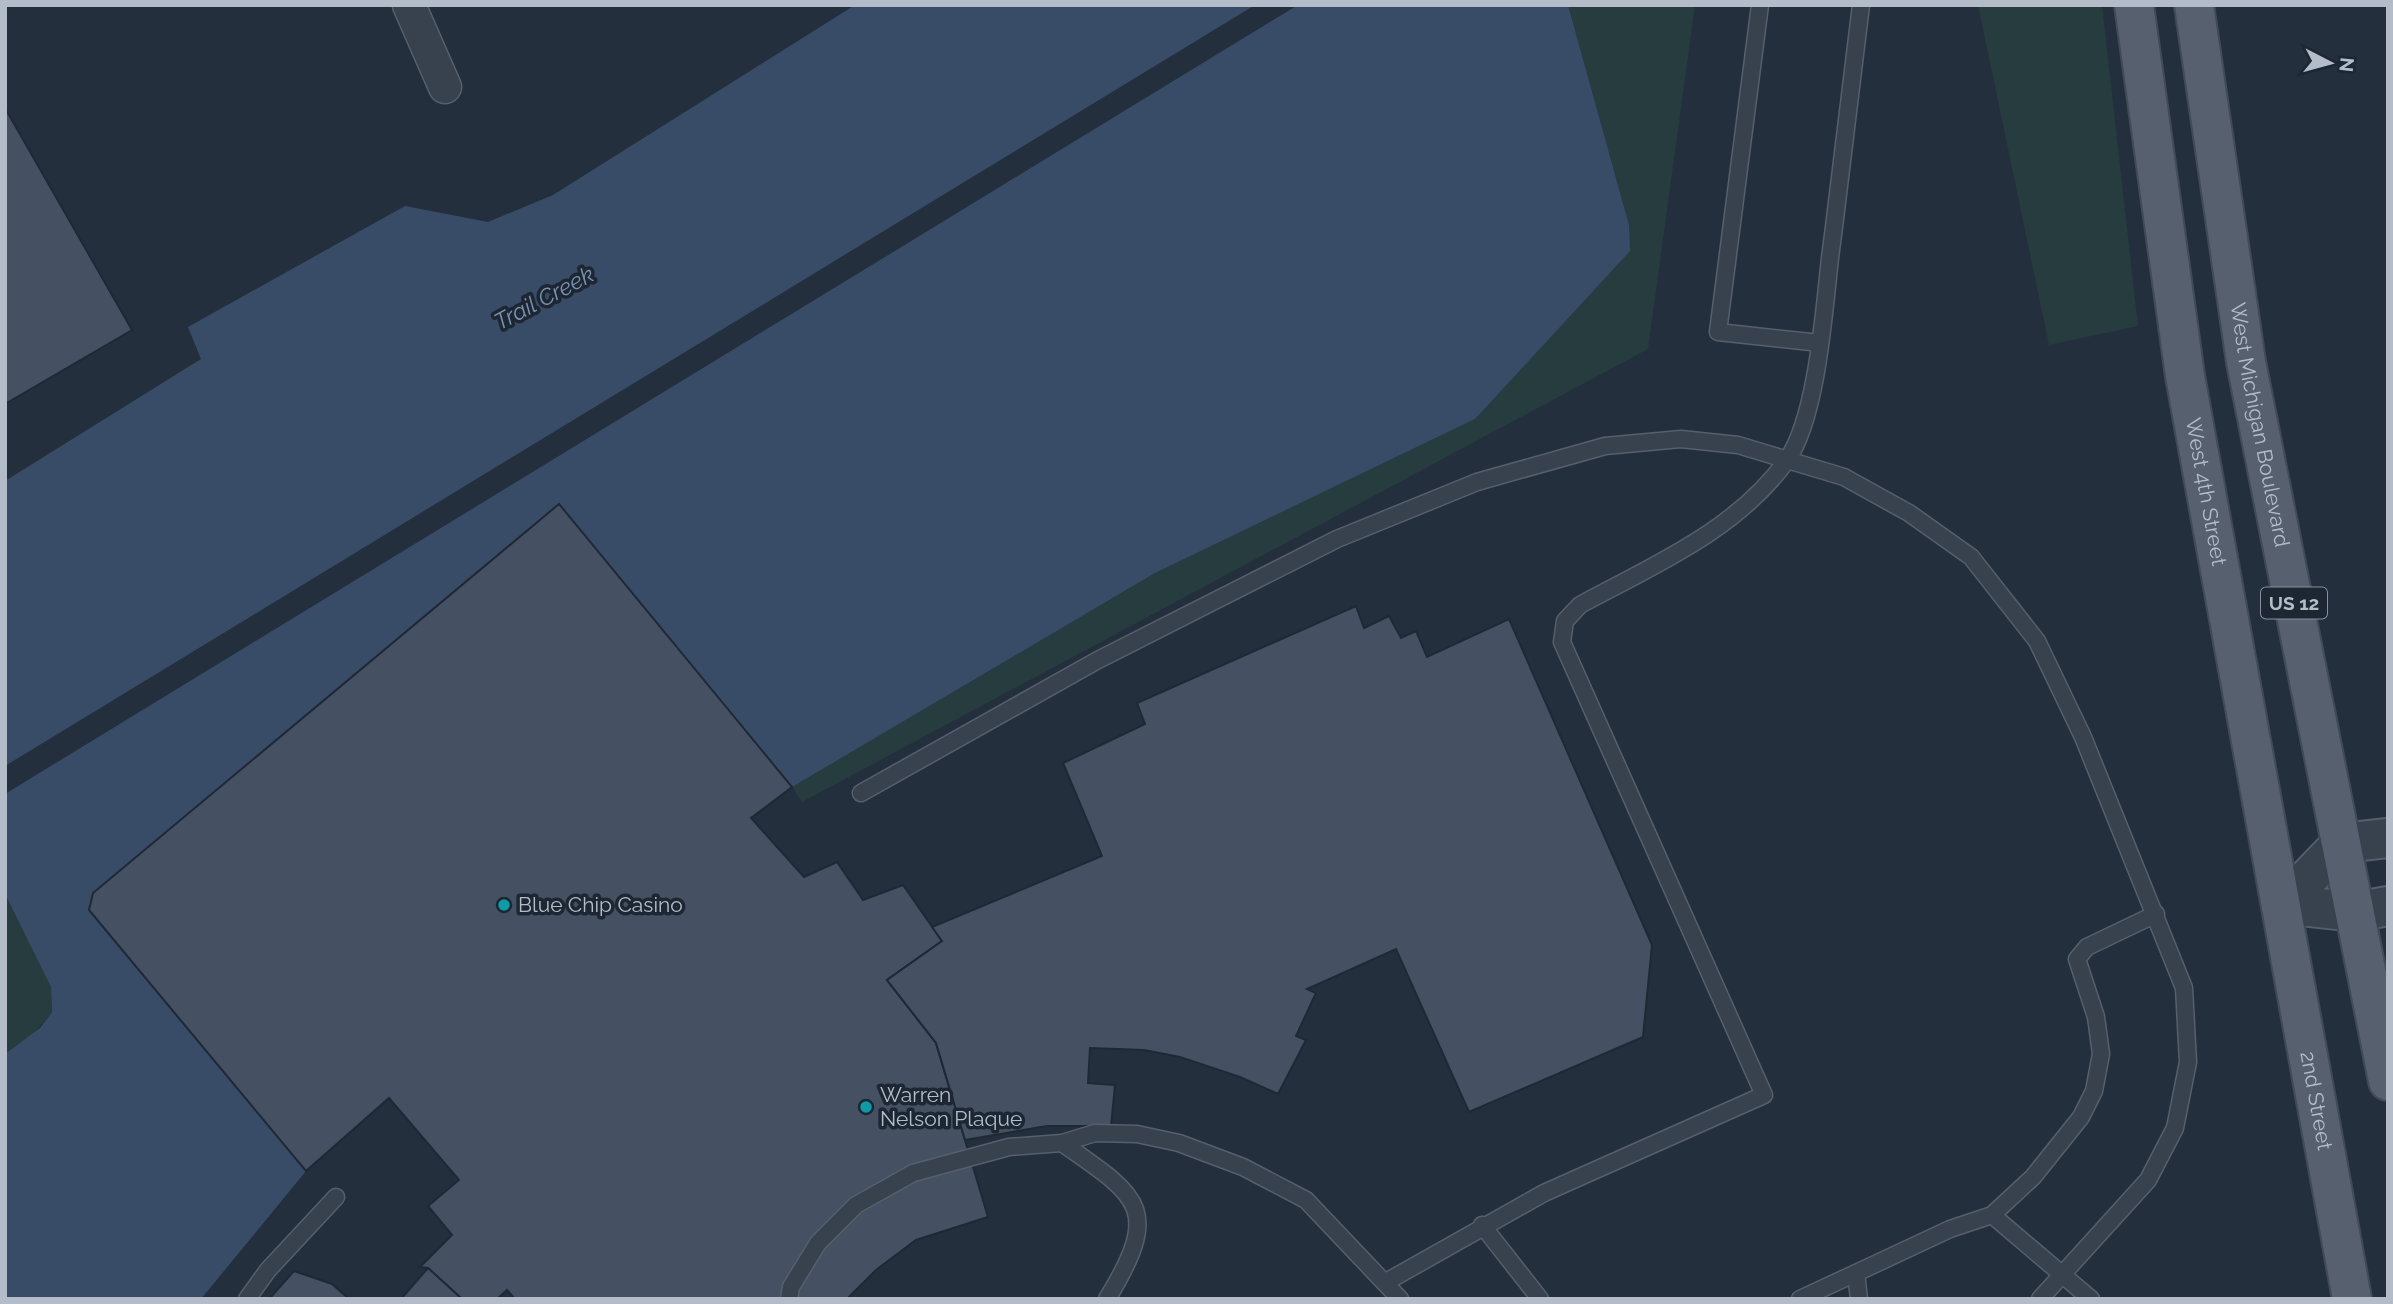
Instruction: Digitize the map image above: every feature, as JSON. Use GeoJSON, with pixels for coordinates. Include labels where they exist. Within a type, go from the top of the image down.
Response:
{"type":"FeatureCollection","features":[{"type":"Feature","properties":{"kind":"main road","name":"West 4th Street"},"geometry":{"type":"LineString","coordinates":[[2134,5],[2185,376],[2283,904]]}},
{"type":"Feature","properties":{"kind":"main road","name":"West Michigan Boulevard"},"geometry":{"type":"LineString","coordinates":[[2194,5],[2246,362],[2342,843]]}},
{"type":"Feature","properties":{"kind":"main road","name":"US 12"},"geometry":{"type":"LineString","coordinates":[[2342,843],[2371,909],[2388,1081]]}},
{"type":"Feature","properties":{"kind":"main road","name":"2nd Street"},"geometry":{"type":"LineString","coordinates":[[2283,904],[2352,1299]]}},
{"type":"Feature","properties":{"kind":"street"},"geometry":{"type":"LineString","coordinates":[[409,5],[445,87]]}},
{"type":"Feature","properties":{"kind":"street"},"geometry":{"type":"LineString","coordinates":[[2283,904],[2342,843],[2388,838]]}},
{"type":"Feature","properties":{"kind":"street"},"geometry":{"type":"LineString","coordinates":[[2283,904],[2371,909]]}},
{"type":"Feature","properties":{"kind":"lane"},"geometry":{"type":"LineString","coordinates":[[1760,5],[1718,332],[1820,343]]}},
{"type":"Feature","properties":{"kind":"lane"},"geometry":{"type":"LineString","coordinates":[[1386,1282],[1482,1225],[1544,1193],[1764,1095],[1562,642],[1565,621],[1580,605],[1704,538],[1751,502],[1788,458],[1809,405],[1820,343],[1861,5]]}},
{"type":"Feature","properties":{"kind":"lane"},"geometry":{"type":"LineString","coordinates":[[861,793],[1098,660],[1265,575],[1337,539],[1477,482],[1605,446],[1681,439],[1738,445],[1844,477],[1909,513],[1971,557],[2037,641],[2061,688],[2156,914],[2184,988],[2188,1062],[2175,1128],[2148,1180],[2040,1299]]}},
{"type":"Feature","properties":{"kind":"lane"},"geometry":{"type":"LineString","coordinates":[[1800,1299],[1950,1229],[1992,1215],[2034,1177],[2081,1117],[2094,1091],[2101,1054],[2096,1017],[2077,959],[2087,947],[2156,914]]}},
{"type":"Feature","properties":{"kind":"lane"},"geometry":{"type":"LineString","coordinates":[[789,1299],[791,1287],[818,1243],[856,1205],[913,1173],[1009,1147],[1062,1143],[1094,1133],[1137,1134],[1179,1143],[1243,1167],[1306,1200],[1400,1299]]}},
{"type":"Feature","properties":{"kind":"lane"},"geometry":{"type":"LineString","coordinates":[[1062,1143],[1120,1183],[1134,1204],[1139,1226],[1132,1256],[1107,1299]]}},
{"type":"Feature","properties":{"kind":"lane"},"geometry":{"type":"LineString","coordinates":[[247,1299],[268,1270],[336,1197]]}},
{"type":"Feature","properties":{"kind":"lane"},"geometry":{"type":"LineString","coordinates":[[1992,1215],[2091,1299]]}},
{"type":"Feature","properties":{"kind":"lane"},"geometry":{"type":"LineString","coordinates":[[1482,1225],[1540,1299]]}},
{"type":"Feature","properties":{"kind":"lane"},"geometry":{"type":"LineString","coordinates":[[1856,1273],[1859,1299]]}},
{"type":"Feature","properties":{"kind":"green space"},"geometry":{"type":"Polygon","coordinates":[[[1568,5],[1695,5],[1648,349],[802,802],[792,787],[1155,573],[1475,419],[1629,225],[1568,5]]]}},
{"type":"Feature","properties":{"kind":"green space"},"geometry":{"type":"Polygon","coordinates":[[[1978,5],[2102,5],[2138,326],[2049,345],[1978,5]]]}},
{"type":"Feature","properties":{"kind":"green space"},"geometry":{"type":"Polygon","coordinates":[[[5,894],[51,987],[52,1012],[34,1033],[5,1054],[5,894]]]}},
{"type":"Feature","properties":{"kind":"water","name":"Trail Creek"},"geometry":{"type":"Polygon","coordinates":[[[855,5],[1255,5],[5,766],[5,481],[201,359],[188,327],[405,206],[488,222],[553,195],[855,5]]]}},
{"type":"Feature","properties":{"kind":"water"},"geometry":{"type":"Polygon","coordinates":[[[1298,5],[1568,5],[1629,225],[1630,251],[1475,419],[1155,573],[792,787],[559,505],[93,893],[89,911],[306,1171],[201,1299],[5,1299],[5,1054],[40,1028],[52,1012],[51,987],[5,894],[5,794],[1298,5]]]}},
{"type":"Feature","properties":{"kind":"building"},"geometry":{"type":"Polygon","coordinates":[[[5,108],[132,330],[5,404],[5,108]]]}},
{"type":"Feature","properties":{"kind":"building","name":"Blue Chip Casino"},"geometry":{"type":"Polygon","coordinates":[[[559,504],[792,787],[751,818],[804,877],[837,862],[863,900],[903,885],[942,941],[887,980],[936,1043],[988,1217],[916,1240],[876,1270],[847,1299],[515,1299],[507,1290],[497,1299],[462,1299],[428,1268],[420,1267],[452,1235],[428,1206],[459,1180],[389,1098],[306,1171],[89,910],[93,893],[559,504]]]}},
{"type":"Feature","properties":{"kind":"building"},"geometry":{"type":"Polygon","coordinates":[[[1356,606],[1364,628],[1389,616],[1401,638],[1416,631],[1427,657],[1509,619],[1652,945],[1643,1037],[1469,1112],[1396,949],[1307,989],[1316,993],[1296,1036],[1306,1040],[1278,1094],[1240,1077],[1180,1057],[1144,1050],[1090,1048],[1088,1083],[1115,1085],[1111,1126],[1047,1126],[965,1140],[936,1043],[887,980],[942,941],[932,927],[1102,856],[1063,763],[1145,724],[1137,703],[1356,606]]]}},
{"type":"Feature","properties":{"kind":"building"},"geometry":{"type":"Polygon","coordinates":[[[428,1268],[462,1299],[401,1299],[428,1268]]]}},
{"type":"Feature","properties":{"kind":"building"},"geometry":{"type":"Polygon","coordinates":[[[294,1271],[332,1284],[349,1299],[269,1299],[294,1271]]]}},
{"type":"Feature","properties":{"kind":"place","name":"Blue Chip Casino"},"geometry":{"type":"Point","coordinates":[504,905]}},
{"type":"Feature","properties":{"kind":"place","name":"Warren Nelson Plaque"},"geometry":{"type":"Point","coordinates":[866,1107]}}]}
